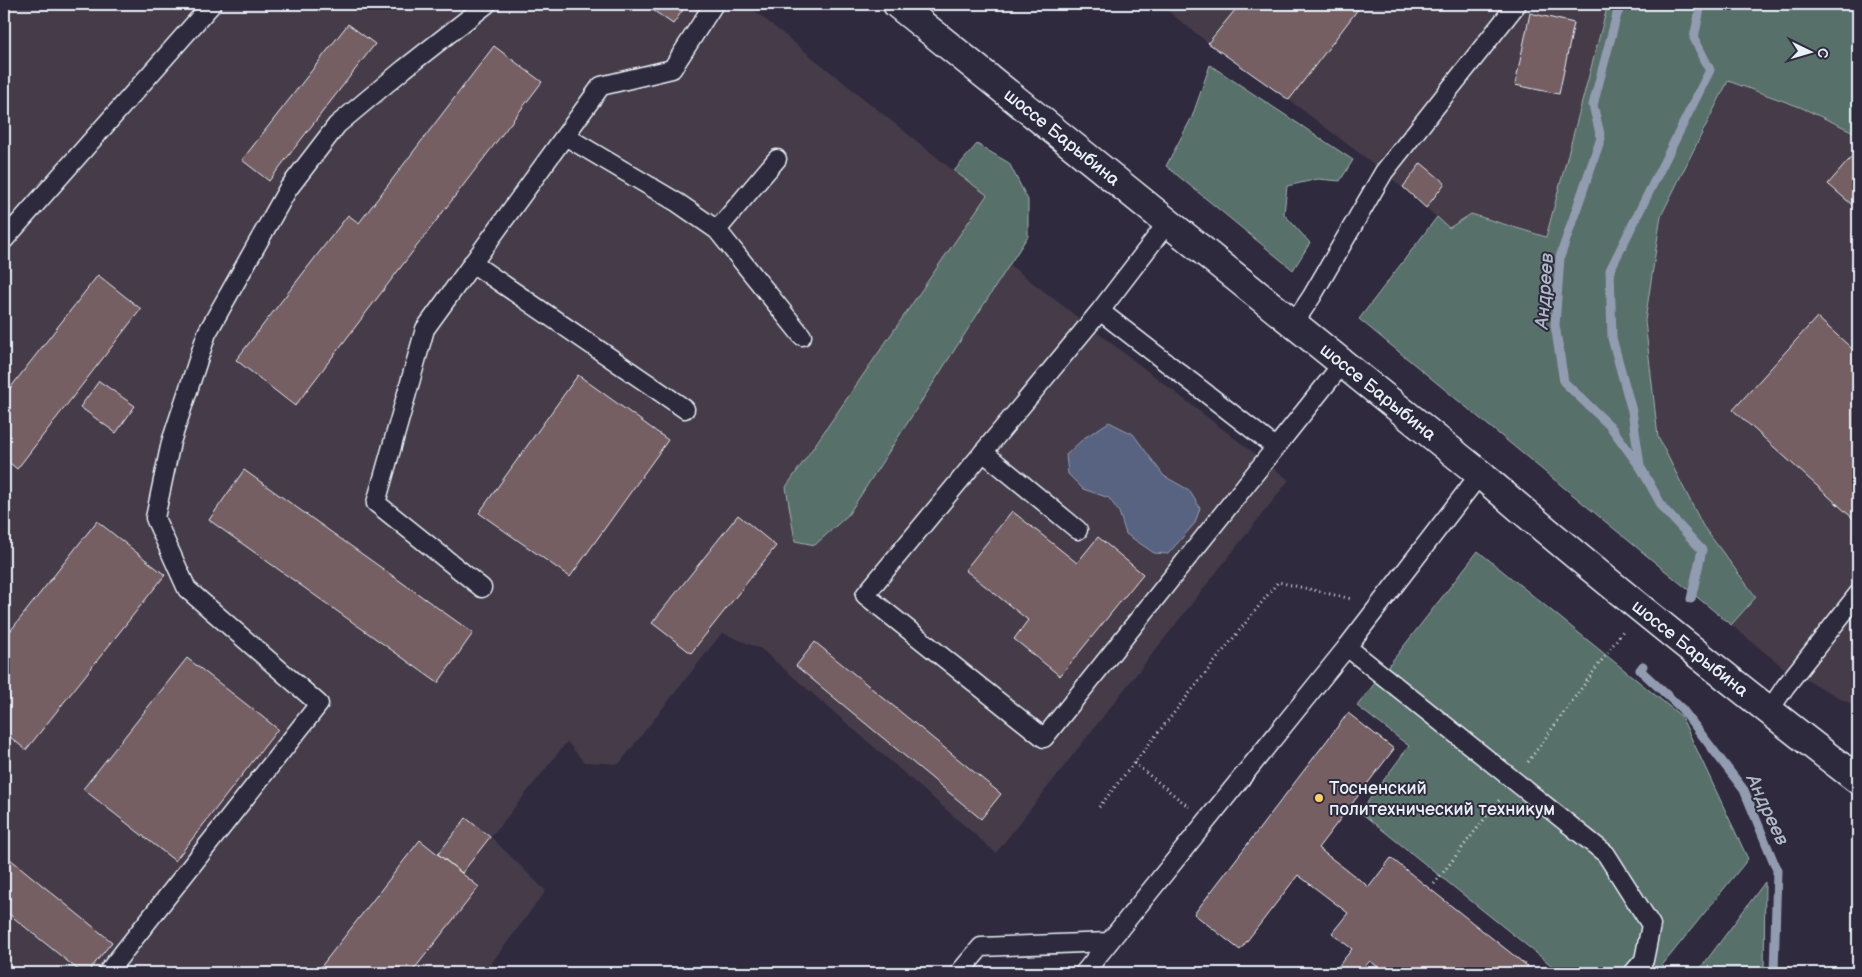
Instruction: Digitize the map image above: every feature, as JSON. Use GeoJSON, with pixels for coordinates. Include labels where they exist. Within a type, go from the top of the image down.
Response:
{"type":"FeatureCollection","features":[{"type":"Feature","properties":{"kind":"main road","name":"шоссе Барыбина"},"geometry":{"type":"LineString","coordinates":[[897,4],[1480,474],[1545,531],[1858,780]]}},
{"type":"Feature","properties":{"kind":"lane"},"geometry":{"type":"LineString","coordinates":[[4,240],[212,4]]}},
{"type":"Feature","properties":{"kind":"lane"},"geometry":{"type":"LineString","coordinates":[[107,973],[319,704],[187,589],[155,518],[171,442],[206,333],[288,189],[337,125],[404,68],[487,4]]}},
{"type":"Feature","properties":{"kind":"lane"},"geometry":{"type":"LineString","coordinates":[[482,588],[376,503],[425,329],[601,86],[672,68],[714,4]]}},
{"type":"Feature","properties":{"kind":"lane"},"geometry":{"type":"LineString","coordinates":[[1294,323],[1384,172],[1517,4]]}},
{"type":"Feature","properties":{"kind":"lane"},"geometry":{"type":"LineString","coordinates":[[565,136],[678,203],[717,230],[802,336]]}},
{"type":"Feature","properties":{"kind":"lane"},"geometry":{"type":"LineString","coordinates":[[717,230],[777,159]]}},
{"type":"Feature","properties":{"kind":"lane"},"geometry":{"type":"LineString","coordinates":[[1168,222],[1100,310],[865,595],[1044,738],[1343,363]]}},
{"type":"Feature","properties":{"kind":"lane"},"geometry":{"type":"LineString","coordinates":[[472,263],[686,409]]}},
{"type":"Feature","properties":{"kind":"lane"},"geometry":{"type":"LineString","coordinates":[[1100,310],[1275,447]]}},
{"type":"Feature","properties":{"kind":"lane"},"geometry":{"type":"LineString","coordinates":[[983,452],[1078,530]]}},
{"type":"Feature","properties":{"kind":"lane"},"geometry":{"type":"LineString","coordinates":[[1084,973],[1347,647],[1480,474]]}},
{"type":"Feature","properties":{"kind":"lane"},"geometry":{"type":"LineString","coordinates":[[1769,711],[1785,687],[1858,594]]}},
{"type":"Feature","properties":{"kind":"lane"},"geometry":{"type":"LineString","coordinates":[[1347,647],[1606,854],[1651,925],[1644,960],[1633,973]]}},
{"type":"Feature","properties":{"kind":"lane"},"geometry":{"type":"LineString","coordinates":[[959,973],[980,947],[1109,942]]}},
{"type":"Feature","properties":{"kind":"path"},"geometry":{"type":"LineString","coordinates":[[1099,807],[1278,582],[1380,605]]}},
{"type":"Feature","properties":{"kind":"path"},"geometry":{"type":"LineString","coordinates":[[1434,884],[1514,780],[1623,631],[1615,625]]}},
{"type":"Feature","properties":{"kind":"path"},"geometry":{"type":"LineString","coordinates":[[1134,763],[1207,821]]}},
{"type":"Feature","properties":{"kind":"shaded area"},"geometry":{"type":"Polygon","coordinates":[[[4,4],[746,4],[954,171],[977,144],[1009,163],[1028,200],[1028,236],[1010,265],[1289,480],[996,853],[761,649],[722,633],[619,764],[584,762],[567,742],[491,837],[546,891],[484,973],[4,973],[4,4]]]}},
{"type":"Feature","properties":{"kind":"shaded area"},"geometry":{"type":"Polygon","coordinates":[[[1159,4],[1608,4],[1546,238],[1471,214],[1449,228],[1384,172],[1289,100],[1208,43],[1159,4]]]}},
{"type":"Feature","properties":{"kind":"shaded area"},"geometry":{"type":"Polygon","coordinates":[[[1728,81],[1800,107],[1858,134],[1858,691],[1851,704],[1784,668],[1731,625],[1756,597],[1703,526],[1658,437],[1645,321],[1661,216],[1728,81]]]}},
{"type":"Feature","properties":{"kind":"green space"},"geometry":{"type":"Polygon","coordinates":[[[1608,4],[1858,4],[1858,134],[1800,107],[1728,81],[1661,216],[1645,321],[1658,437],[1703,526],[1756,597],[1731,625],[1359,319],[1437,217],[1449,228],[1471,214],[1546,237],[1608,4]]]}},
{"type":"Feature","properties":{"kind":"green space"},"geometry":{"type":"Polygon","coordinates":[[[1210,65],[1353,160],[1340,181],[1318,179],[1287,186],[1284,214],[1310,243],[1293,270],[1166,166],[1192,117],[1210,65]]]}},
{"type":"Feature","properties":{"kind":"green space"},"geometry":{"type":"Polygon","coordinates":[[[977,144],[1009,163],[1028,200],[1028,236],[848,515],[815,545],[795,541],[786,487],[987,195],[954,171],[977,144]]]}},
{"type":"Feature","properties":{"kind":"green space"},"geometry":{"type":"Polygon","coordinates":[[[1478,551],[1681,716],[1748,859],[1656,973],[1561,973],[1360,812],[1409,746],[1357,706],[1478,551]]]}},
{"type":"Feature","properties":{"kind":"green space"},"geometry":{"type":"Polygon","coordinates":[[[1765,882],[1764,973],[1697,973],[1765,882]]]}},
{"type":"Feature","properties":{"kind":"water"},"geometry":{"type":"Polygon","coordinates":[[[1109,422],[1133,434],[1164,476],[1189,490],[1200,508],[1195,523],[1168,554],[1154,553],[1126,534],[1119,512],[1109,498],[1083,489],[1068,474],[1066,455],[1084,438],[1109,422]]]}},
{"type":"Feature","properties":{"kind":"building"},"geometry":{"type":"Polygon","coordinates":[[[644,4],[687,4],[673,24],[644,4]]]}},
{"type":"Feature","properties":{"kind":"building"},"geometry":{"type":"Polygon","coordinates":[[[1240,4],[1362,4],[1289,100],[1208,43],[1240,4]]]}},
{"type":"Feature","properties":{"kind":"building"},"geometry":{"type":"Polygon","coordinates":[[[1530,13],[1574,23],[1559,94],[1515,85],[1530,13]]]}},
{"type":"Feature","properties":{"kind":"building"},"geometry":{"type":"Polygon","coordinates":[[[348,24],[375,44],[269,181],[242,160],[348,24]]]}},
{"type":"Feature","properties":{"kind":"building"},"geometry":{"type":"Polygon","coordinates":[[[494,46],[542,82],[295,406],[236,360],[348,215],[359,223],[494,46]]]}},
{"type":"Feature","properties":{"kind":"building"},"geometry":{"type":"Polygon","coordinates":[[[1855,153],[1858,156],[1858,210],[1828,184],[1855,153]]]}},
{"type":"Feature","properties":{"kind":"building"},"geometry":{"type":"Polygon","coordinates":[[[1421,163],[1445,183],[1426,208],[1403,187],[1421,163]]]}},
{"type":"Feature","properties":{"kind":"building"},"geometry":{"type":"Polygon","coordinates":[[[98,275],[141,309],[17,469],[4,458],[4,396],[98,275]]]}},
{"type":"Feature","properties":{"kind":"building"},"geometry":{"type":"Polygon","coordinates":[[[1817,317],[1858,354],[1858,523],[1733,410],[1817,317]]]}},
{"type":"Feature","properties":{"kind":"building"},"geometry":{"type":"Polygon","coordinates":[[[578,375],[668,440],[570,577],[479,513],[578,375]]]}},
{"type":"Feature","properties":{"kind":"building"},"geometry":{"type":"Polygon","coordinates":[[[99,381],[135,406],[116,433],[80,407],[99,381]]]}},
{"type":"Feature","properties":{"kind":"building"},"geometry":{"type":"Polygon","coordinates":[[[244,470],[473,633],[438,683],[209,520],[244,470]]]}},
{"type":"Feature","properties":{"kind":"building"},"geometry":{"type":"Polygon","coordinates":[[[1012,511],[1077,563],[1098,537],[1143,574],[1060,676],[1014,639],[1028,620],[965,570],[1012,511]]]}},
{"type":"Feature","properties":{"kind":"building"},"geometry":{"type":"Polygon","coordinates":[[[738,515],[776,546],[691,653],[652,623],[738,515]]]}},
{"type":"Feature","properties":{"kind":"building"},"geometry":{"type":"Polygon","coordinates":[[[97,521],[165,575],[26,750],[4,732],[4,639],[97,521]]]}},
{"type":"Feature","properties":{"kind":"building"},"geometry":{"type":"Polygon","coordinates":[[[815,642],[1001,794],[981,819],[796,666],[815,642]]]}},
{"type":"Feature","properties":{"kind":"building"},"geometry":{"type":"Polygon","coordinates":[[[187,658],[278,729],[175,861],[83,789],[187,658]]]}},
{"type":"Feature","properties":{"kind":"building","name":"Тосненский политехнический техникум"},"geometry":{"type":"Polygon","coordinates":[[[1348,713],[1394,749],[1318,848],[1369,887],[1391,858],[1536,973],[1386,973],[1370,961],[1359,973],[1333,973],[1352,949],[1332,933],[1348,913],[1298,875],[1240,950],[1194,914],[1348,713]]]}},
{"type":"Feature","properties":{"kind":"building"},"geometry":{"type":"Polygon","coordinates":[[[466,818],[490,837],[462,873],[438,854],[466,818]]]}},
{"type":"Feature","properties":{"kind":"building"},"geometry":{"type":"Polygon","coordinates":[[[420,840],[479,887],[411,973],[316,973],[420,840]]]}},
{"type":"Feature","properties":{"kind":"building"},"geometry":{"type":"Polygon","coordinates":[[[4,854],[112,942],[87,973],[82,973],[4,910],[4,854]]]}},
{"type":"Feature","properties":{"kind":"waterway","name":"Андреев"},"geometry":{"type":"LineString","coordinates":[[1623,4],[1617,14],[1593,105],[1601,138],[1560,257],[1555,325],[1564,382],[1610,426],[1641,468],[1663,508],[1702,550],[1691,599]]}},
{"type":"Feature","properties":{"kind":"waterway"},"geometry":{"type":"LineString","coordinates":[[1640,465],[1632,411],[1612,338],[1610,270],[1710,70],[1694,38],[1701,4]]}},
{"type":"Feature","properties":{"kind":"waterway","name":"Андреев"},"geometry":{"type":"LineString","coordinates":[[1643,666],[1640,670],[1682,709],[1744,790],[1777,870],[1774,973]]}},
{"type":"Feature","properties":{"kind":"place","name":"Тосненский политехнический техникум"},"geometry":{"type":"Point","coordinates":[1319,798]}}]}
